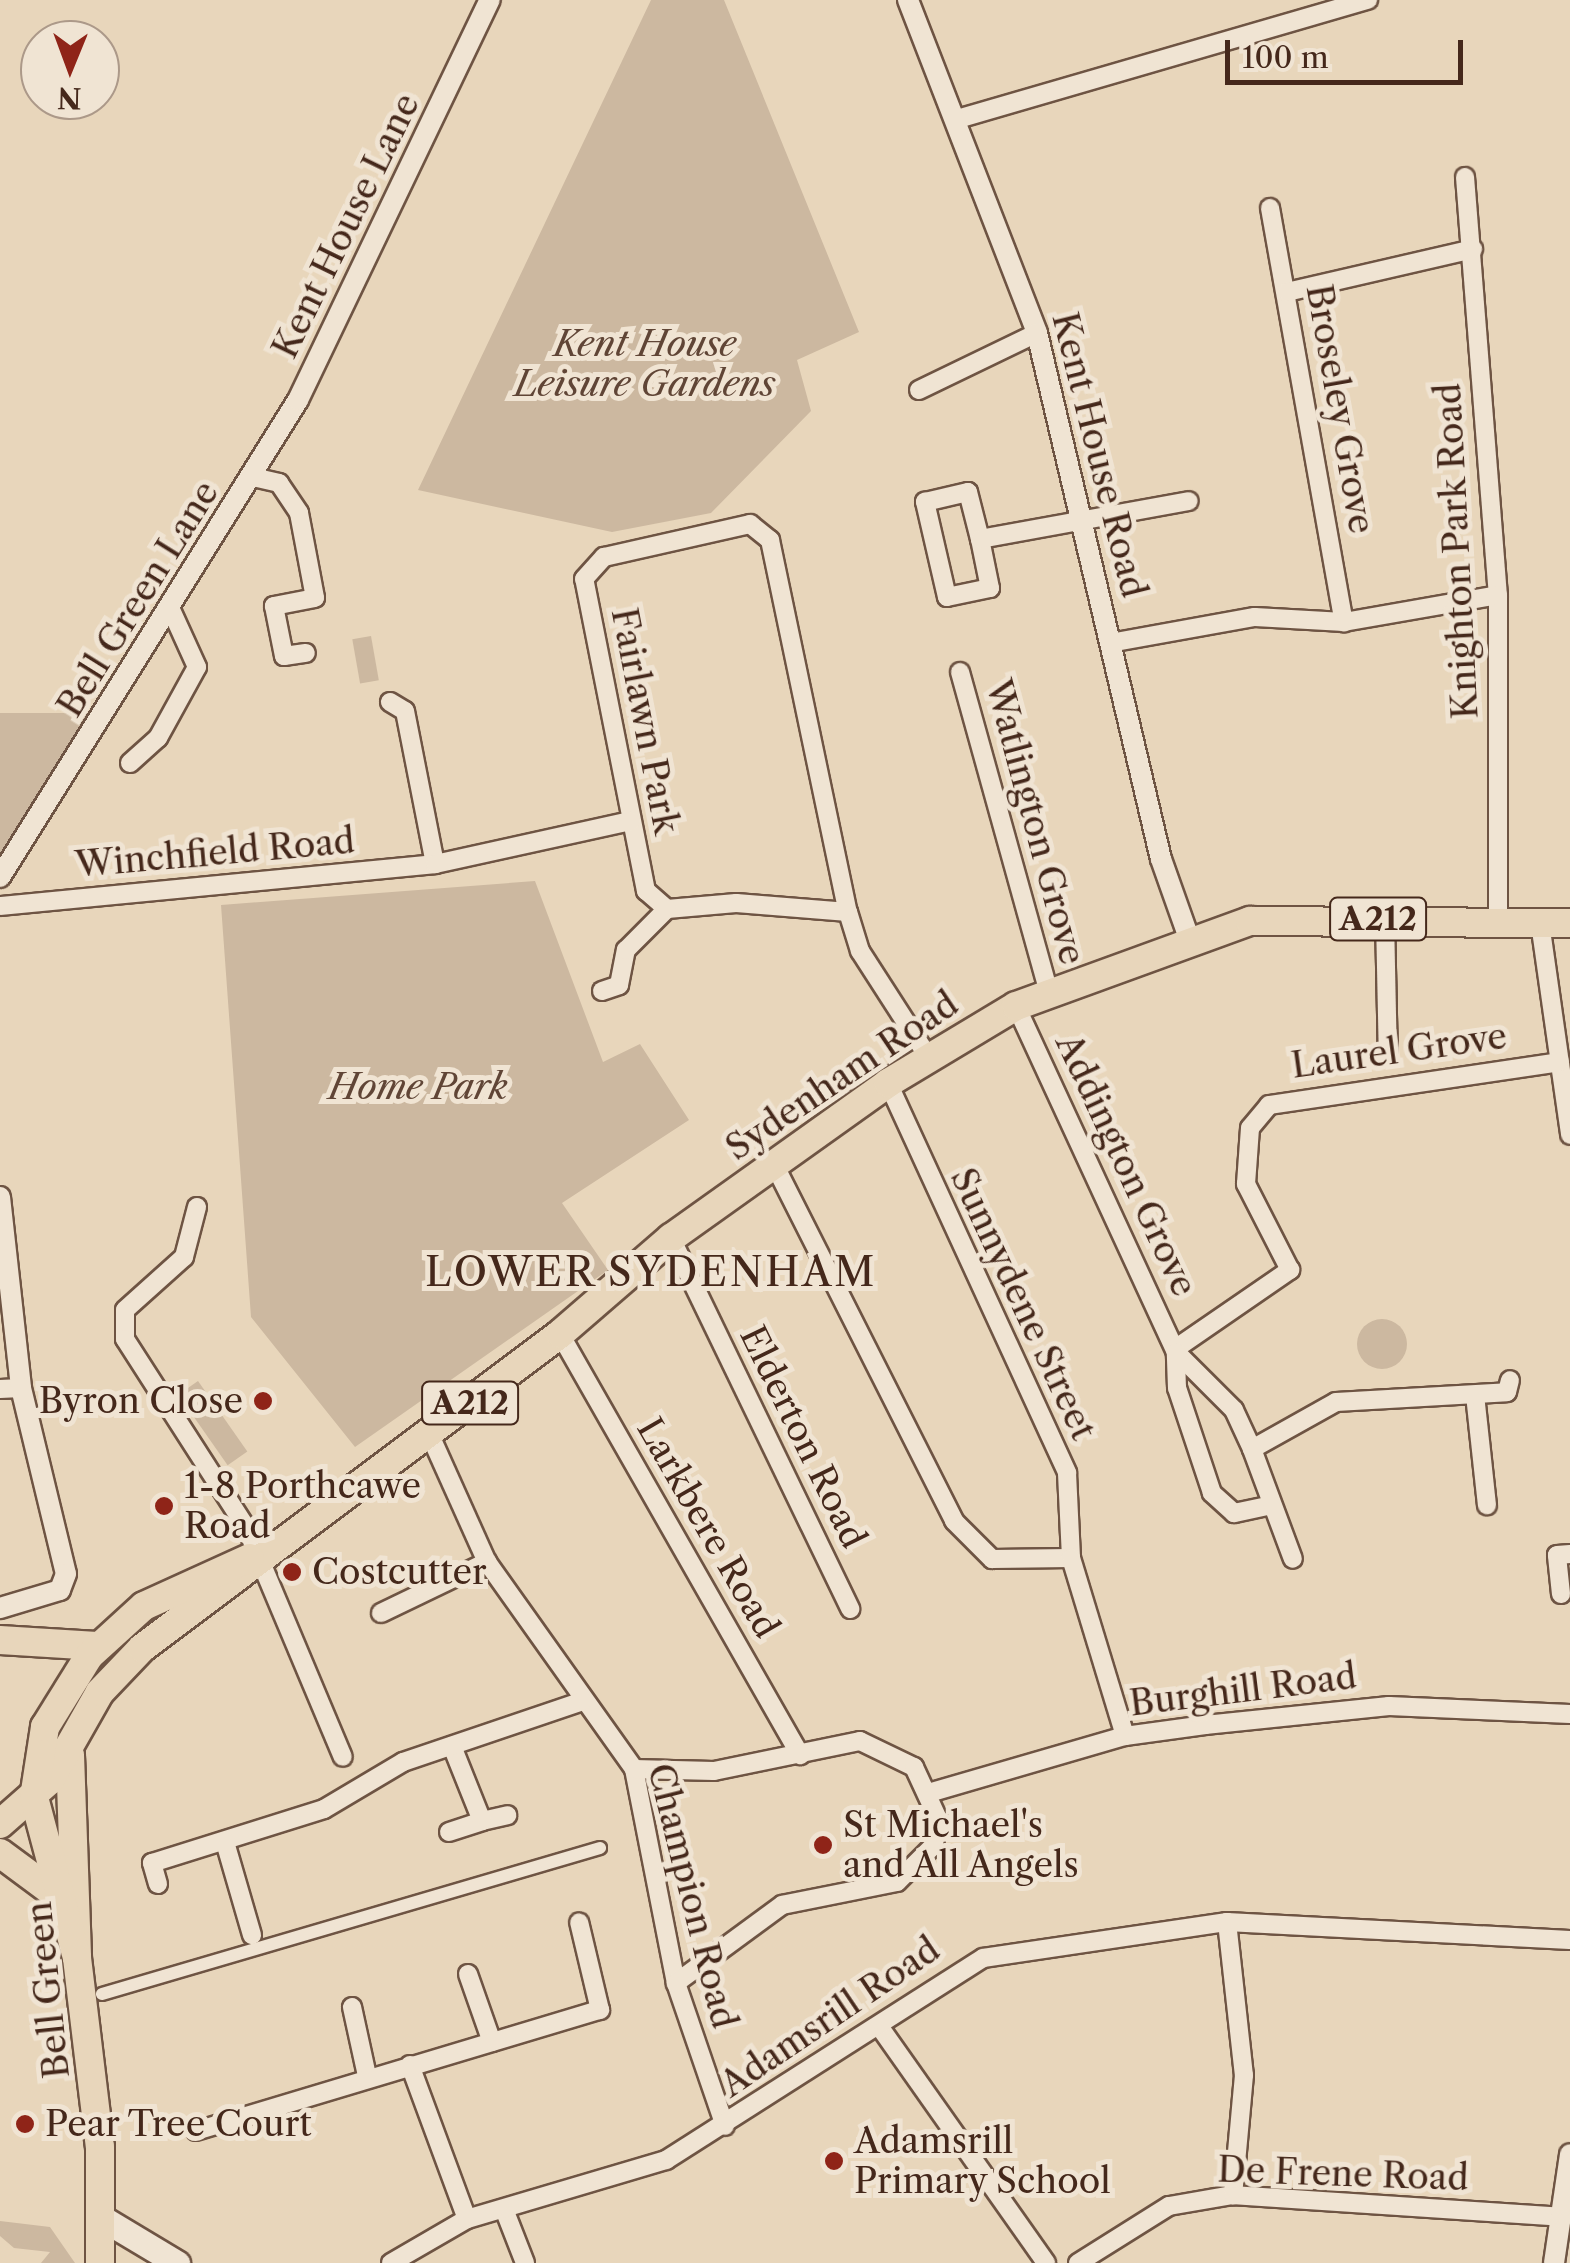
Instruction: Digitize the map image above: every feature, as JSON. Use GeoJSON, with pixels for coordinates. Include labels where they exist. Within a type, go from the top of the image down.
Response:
{"type":"FeatureCollection","features":[{"type":"Feature","properties":{"kind":"main road","name":"Sydenham Road"},"geometry":{"type":"LineString","coordinates":[[95,1699],[258,1556],[560,1334],[672,1238],[888,1083],[1016,1006],[1048,990],[1189,938],[1296,917],[1570,923]]}},
{"type":"Feature","properties":{"kind":"main road","name":"Sydenham Road"},"geometry":{"type":"LineString","coordinates":[[54,1895],[34,1798],[45,1727],[71,1681],[97,1646],[207,1570],[258,1556]]}},
{"type":"Feature","properties":{"kind":"main road"},"geometry":{"type":"LineString","coordinates":[[0,1640],[30,1646],[97,1646]]}},
{"type":"Feature","properties":{"kind":"main road"},"geometry":{"type":"LineString","coordinates":[[30,1646],[95,1699]]}},
{"type":"Feature","properties":{"kind":"main road","name":"A212"},"geometry":{"type":"LineString","coordinates":[[70,1755],[95,1699]]}},
{"type":"Feature","properties":{"kind":"main road"},"geometry":{"type":"LineString","coordinates":[[0,1824],[34,1798],[70,1755]]}},
{"type":"Feature","properties":{"kind":"main road","name":"Bell Green"},"geometry":{"type":"LineString","coordinates":[[70,1755],[77,1958],[95,2068],[100,2217]]}},
{"type":"Feature","properties":{"kind":"main road"},"geometry":{"type":"LineString","coordinates":[[0,1853],[54,1895]]}},
{"type":"Feature","properties":{"kind":"main road","name":"A212"},"geometry":{"type":"LineString","coordinates":[[54,1895],[77,1958]]}},
{"type":"Feature","properties":{"kind":"main road"},"geometry":{"type":"LineString","coordinates":[[100,2217],[177,2263]]}},
{"type":"Feature","properties":{"kind":"main road","name":"A212"},"geometry":{"type":"LineString","coordinates":[[100,2217],[100,2263]]}},
{"type":"Feature","properties":{"kind":"street","name":"Kent House Lane"},"geometry":{"type":"LineString","coordinates":[[253,477],[490,0]]}},
{"type":"Feature","properties":{"kind":"street","name":"Kent House Road"},"geometry":{"type":"LineString","coordinates":[[908,0],[961,118],[1038,334],[1088,521],[1110,643],[1160,858],[1189,938]]}},
{"type":"Feature","properties":{"kind":"street"},"geometry":{"type":"LineString","coordinates":[[961,118],[1368,0]]}},
{"type":"Feature","properties":{"kind":"street","name":"Knighton Park Road"},"geometry":{"type":"LineString","coordinates":[[1465,178],[1498,595],[1498,922]]}},
{"type":"Feature","properties":{"kind":"street","name":"Broseley Grove"},"geometry":{"type":"LineString","coordinates":[[1270,208],[1344,622]]}},
{"type":"Feature","properties":{"kind":"street"},"geometry":{"type":"LineString","coordinates":[[1287,292],[1473,249]]}},
{"type":"Feature","properties":{"kind":"street"},"geometry":{"type":"LineString","coordinates":[[919,390],[1038,334]]}},
{"type":"Feature","properties":{"kind":"street","name":"Bell Green Lane"},"geometry":{"type":"LineString","coordinates":[[0,877],[172,612],[253,477],[278,484],[300,513],[315,598],[274,606],[284,656],[306,653]]}},
{"type":"Feature","properties":{"kind":"street"},"geometry":{"type":"LineString","coordinates":[[968,492],[980,540],[990,588],[947,597],[925,502],[968,492]]}},
{"type":"Feature","properties":{"kind":"street"},"geometry":{"type":"LineString","coordinates":[[980,540],[1189,501]]}},
{"type":"Feature","properties":{"kind":"street","name":"Fairlawn Park"},"geometry":{"type":"LineString","coordinates":[[667,909],[646,892],[584,578],[604,557],[750,524],[770,540],[848,912],[860,951],[930,1058]]}},
{"type":"Feature","properties":{"kind":"street"},"geometry":{"type":"LineString","coordinates":[[1110,643],[1256,618],[1344,622],[1498,595]]}},
{"type":"Feature","properties":{"kind":"street"},"geometry":{"type":"LineString","coordinates":[[130,762],[158,738],[197,667],[172,612]]}},
{"type":"Feature","properties":{"kind":"street","name":"Watlington Grove"},"geometry":{"type":"LineString","coordinates":[[960,672],[1048,990]]}},
{"type":"Feature","properties":{"kind":"street"},"geometry":{"type":"LineString","coordinates":[[390,702],[405,711],[435,864]]}},
{"type":"Feature","properties":{"kind":"street","name":"Winchfield Road"},"geometry":{"type":"LineString","coordinates":[[0,906],[435,864],[631,821]]}},
{"type":"Feature","properties":{"kind":"street"},"geometry":{"type":"LineString","coordinates":[[602,992],[620,986],[626,950],[667,909],[736,903],[848,912]]}},
{"type":"Feature","properties":{"kind":"street"},"geometry":{"type":"LineString","coordinates":[[1385,919],[1388,1057]]}},
{"type":"Feature","properties":{"kind":"street"},"geometry":{"type":"LineString","coordinates":[[1540,923],[1570,1135]]}},
{"type":"Feature","properties":{"kind":"street","name":"Addington Grove"},"geometry":{"type":"LineString","coordinates":[[1016,1006],[1176,1351],[1234,1410],[1272,1505],[1234,1512],[1212,1494],[1177,1388],[1176,1351]]}},
{"type":"Feature","properties":{"kind":"street","name":"Laurel Grove"},"geometry":{"type":"LineString","coordinates":[[1176,1351],[1290,1270],[1246,1184],[1250,1128],[1269,1105],[1560,1062]]}},
{"type":"Feature","properties":{"kind":"street","name":"Sunnydene Street"},"geometry":{"type":"LineString","coordinates":[[888,1083],[1068,1472],[1071,1558],[1125,1736]]}},
{"type":"Feature","properties":{"kind":"street"},"geometry":{"type":"LineString","coordinates":[[774,1164],[954,1521],[992,1558],[1071,1558]]}},
{"type":"Feature","properties":{"kind":"street"},"geometry":{"type":"LineString","coordinates":[[0,1197],[11,1388],[66,1585],[0,1608]]}},
{"type":"Feature","properties":{"kind":"street"},"geometry":{"type":"LineString","coordinates":[[197,1207],[184,1258],[125,1310],[125,1339],[258,1556],[342,1757]]}},
{"type":"Feature","properties":{"kind":"street","name":"Elderton Road"},"geometry":{"type":"LineString","coordinates":[[672,1238],[850,1609]]}},
{"type":"Feature","properties":{"kind":"street","name":"Larkbere Road"},"geometry":{"type":"LineString","coordinates":[[560,1334],[800,1754]]}},
{"type":"Feature","properties":{"kind":"street"},"geometry":{"type":"LineString","coordinates":[[1252,1450],[1336,1402],[1507,1392],[1510,1380]]}},
{"type":"Feature","properties":{"kind":"street"},"geometry":{"type":"LineString","coordinates":[[1475,1394],[1487,1505]]}},
{"type":"Feature","properties":{"kind":"street","name":"Champion Road"},"geometry":{"type":"LineString","coordinates":[[429,1434],[487,1562],[634,1769],[676,1983],[725,2126]]}},
{"type":"Feature","properties":{"kind":"street"},"geometry":{"type":"LineString","coordinates":[[1272,1505],[1293,1558]]}},
{"type":"Feature","properties":{"kind":"street"},"geometry":{"type":"LineString","coordinates":[[1561,1594],[1557,1555],[1570,1554]]}},
{"type":"Feature","properties":{"kind":"street"},"geometry":{"type":"LineString","coordinates":[[381,1613],[487,1562]]}},
{"type":"Feature","properties":{"kind":"street"},"geometry":{"type":"LineString","coordinates":[[158,1884],[152,1863],[324,1810],[402,1762],[583,1701]]}},
{"type":"Feature","properties":{"kind":"street","name":"Burghill Road"},"geometry":{"type":"LineString","coordinates":[[932,1792],[1125,1736],[1389,1706],[1570,1714]]}},
{"type":"Feature","properties":{"kind":"street"},"geometry":{"type":"LineString","coordinates":[[634,1769],[714,1771],[860,1741],[895,1752],[932,1792],[934,1845],[919,1867],[897,1882],[782,1906],[676,1983]]}},
{"type":"Feature","properties":{"kind":"street"},"geometry":{"type":"LineString","coordinates":[[452,1746],[482,1822]]}},
{"type":"Feature","properties":{"kind":"street"},"geometry":{"type":"LineString","coordinates":[[449,1832],[508,1815]]}},
{"type":"Feature","properties":{"kind":"street"},"geometry":{"type":"LineString","coordinates":[[225,1842],[252,1936]]}},
{"type":"Feature","properties":{"kind":"street"},"geometry":{"type":"LineString","coordinates":[[102,1994],[600,1848]]}},
{"type":"Feature","properties":{"kind":"street"},"geometry":{"type":"LineString","coordinates":[[196,2130],[367,2076],[600,2010],[579,1922]]}},
{"type":"Feature","properties":{"kind":"street"},"geometry":{"type":"LineString","coordinates":[[1227,1922],[1244,2075],[1232,2195]]}},
{"type":"Feature","properties":{"kind":"street","name":"Adamsrill Road"},"geometry":{"type":"LineString","coordinates":[[391,2263],[467,2219],[620,2180],[725,2126],[983,1958],[1227,1922],[1570,1940]]}},
{"type":"Feature","properties":{"kind":"street"},"geometry":{"type":"LineString","coordinates":[[468,1974],[492,2042]]}},
{"type":"Feature","properties":{"kind":"street"},"geometry":{"type":"LineString","coordinates":[[352,2008],[367,2076]]}},
{"type":"Feature","properties":{"kind":"street"},"geometry":{"type":"LineString","coordinates":[[879,2026],[1046,2263]]}},
{"type":"Feature","properties":{"kind":"street"},"geometry":{"type":"LineString","coordinates":[[410,2065],[467,2219]]}},
{"type":"Feature","properties":{"kind":"street"},"geometry":{"type":"LineString","coordinates":[[1554,2263],[1570,2154]]}},
{"type":"Feature","properties":{"kind":"street","name":"De Frene Road"},"geometry":{"type":"LineString","coordinates":[[1078,2263],[1170,2206],[1232,2195],[1562,2216]]}},
{"type":"Feature","properties":{"kind":"street"},"geometry":{"type":"LineString","coordinates":[[504,2210],[525,2263]]}},
{"type":"Feature","properties":{"kind":"green space","name":"Kent House Leisure Gardens"},"geometry":{"type":"Polygon","coordinates":[[[651,0],[724,0],[859,332],[797,360],[811,411],[711,513],[612,532],[418,490],[651,0]]]}},
{"type":"Feature","properties":{"kind":"green space"},"geometry":{"type":"Polygon","coordinates":[[[371,636],[379,680],[360,684],[352,639],[371,636]]]}},
{"type":"Feature","properties":{"kind":"green space"},"geometry":{"type":"Polygon","coordinates":[[[0,713],[88,713],[0,854],[0,713]]]}},
{"type":"Feature","properties":{"kind":"green space","name":"Home Park"},"geometry":{"type":"Polygon","coordinates":[[[535,881],[603,1062],[640,1044],[689,1120],[562,1203],[608,1270],[355,1447],[251,1317],[221,905],[535,881]]]}},
{"type":"Feature","properties":{"kind":"green space"},"geometry":{"type":"Polygon","coordinates":[[[1382,1319],[1400,1326],[1407,1344],[1400,1362],[1382,1369],[1364,1362],[1357,1344],[1364,1326],[1382,1319]]]}},
{"type":"Feature","properties":{"kind":"green space"},"geometry":{"type":"Polygon","coordinates":[[[198,1381],[247,1451],[228,1465],[178,1395],[198,1381]]]}},
{"type":"Feature","properties":{"kind":"green space"},"geometry":{"type":"Polygon","coordinates":[[[0,2221],[50,2227],[75,2263],[41,2263],[50,2252],[14,2248],[0,2236],[0,2221]]]}},
{"type":"Feature","properties":{"kind":"place","name":"Byron Close"},"geometry":{"type":"Point","coordinates":[263,1401]}},
{"type":"Feature","properties":{"kind":"place","name":"1-8 Porthcawe Road"},"geometry":{"type":"Point","coordinates":[164,1506]}},
{"type":"Feature","properties":{"kind":"place","name":"Costcutter"},"geometry":{"type":"Point","coordinates":[292,1572]}},
{"type":"Feature","properties":{"kind":"place","name":"St Michael's and All Angels"},"geometry":{"type":"Point","coordinates":[823,1845]}},
{"type":"Feature","properties":{"kind":"place","name":"Pear Tree Court"},"geometry":{"type":"Point","coordinates":[25,2124]}},
{"type":"Feature","properties":{"kind":"place","name":"Adamsrill Primary School"},"geometry":{"type":"Point","coordinates":[834,2161]}},
{"type":"Feature","properties":{"kind":"district","name":"LOWER SYDENHAM"},"geometry":{"type":"Point","coordinates":[651,1272]}}]}
